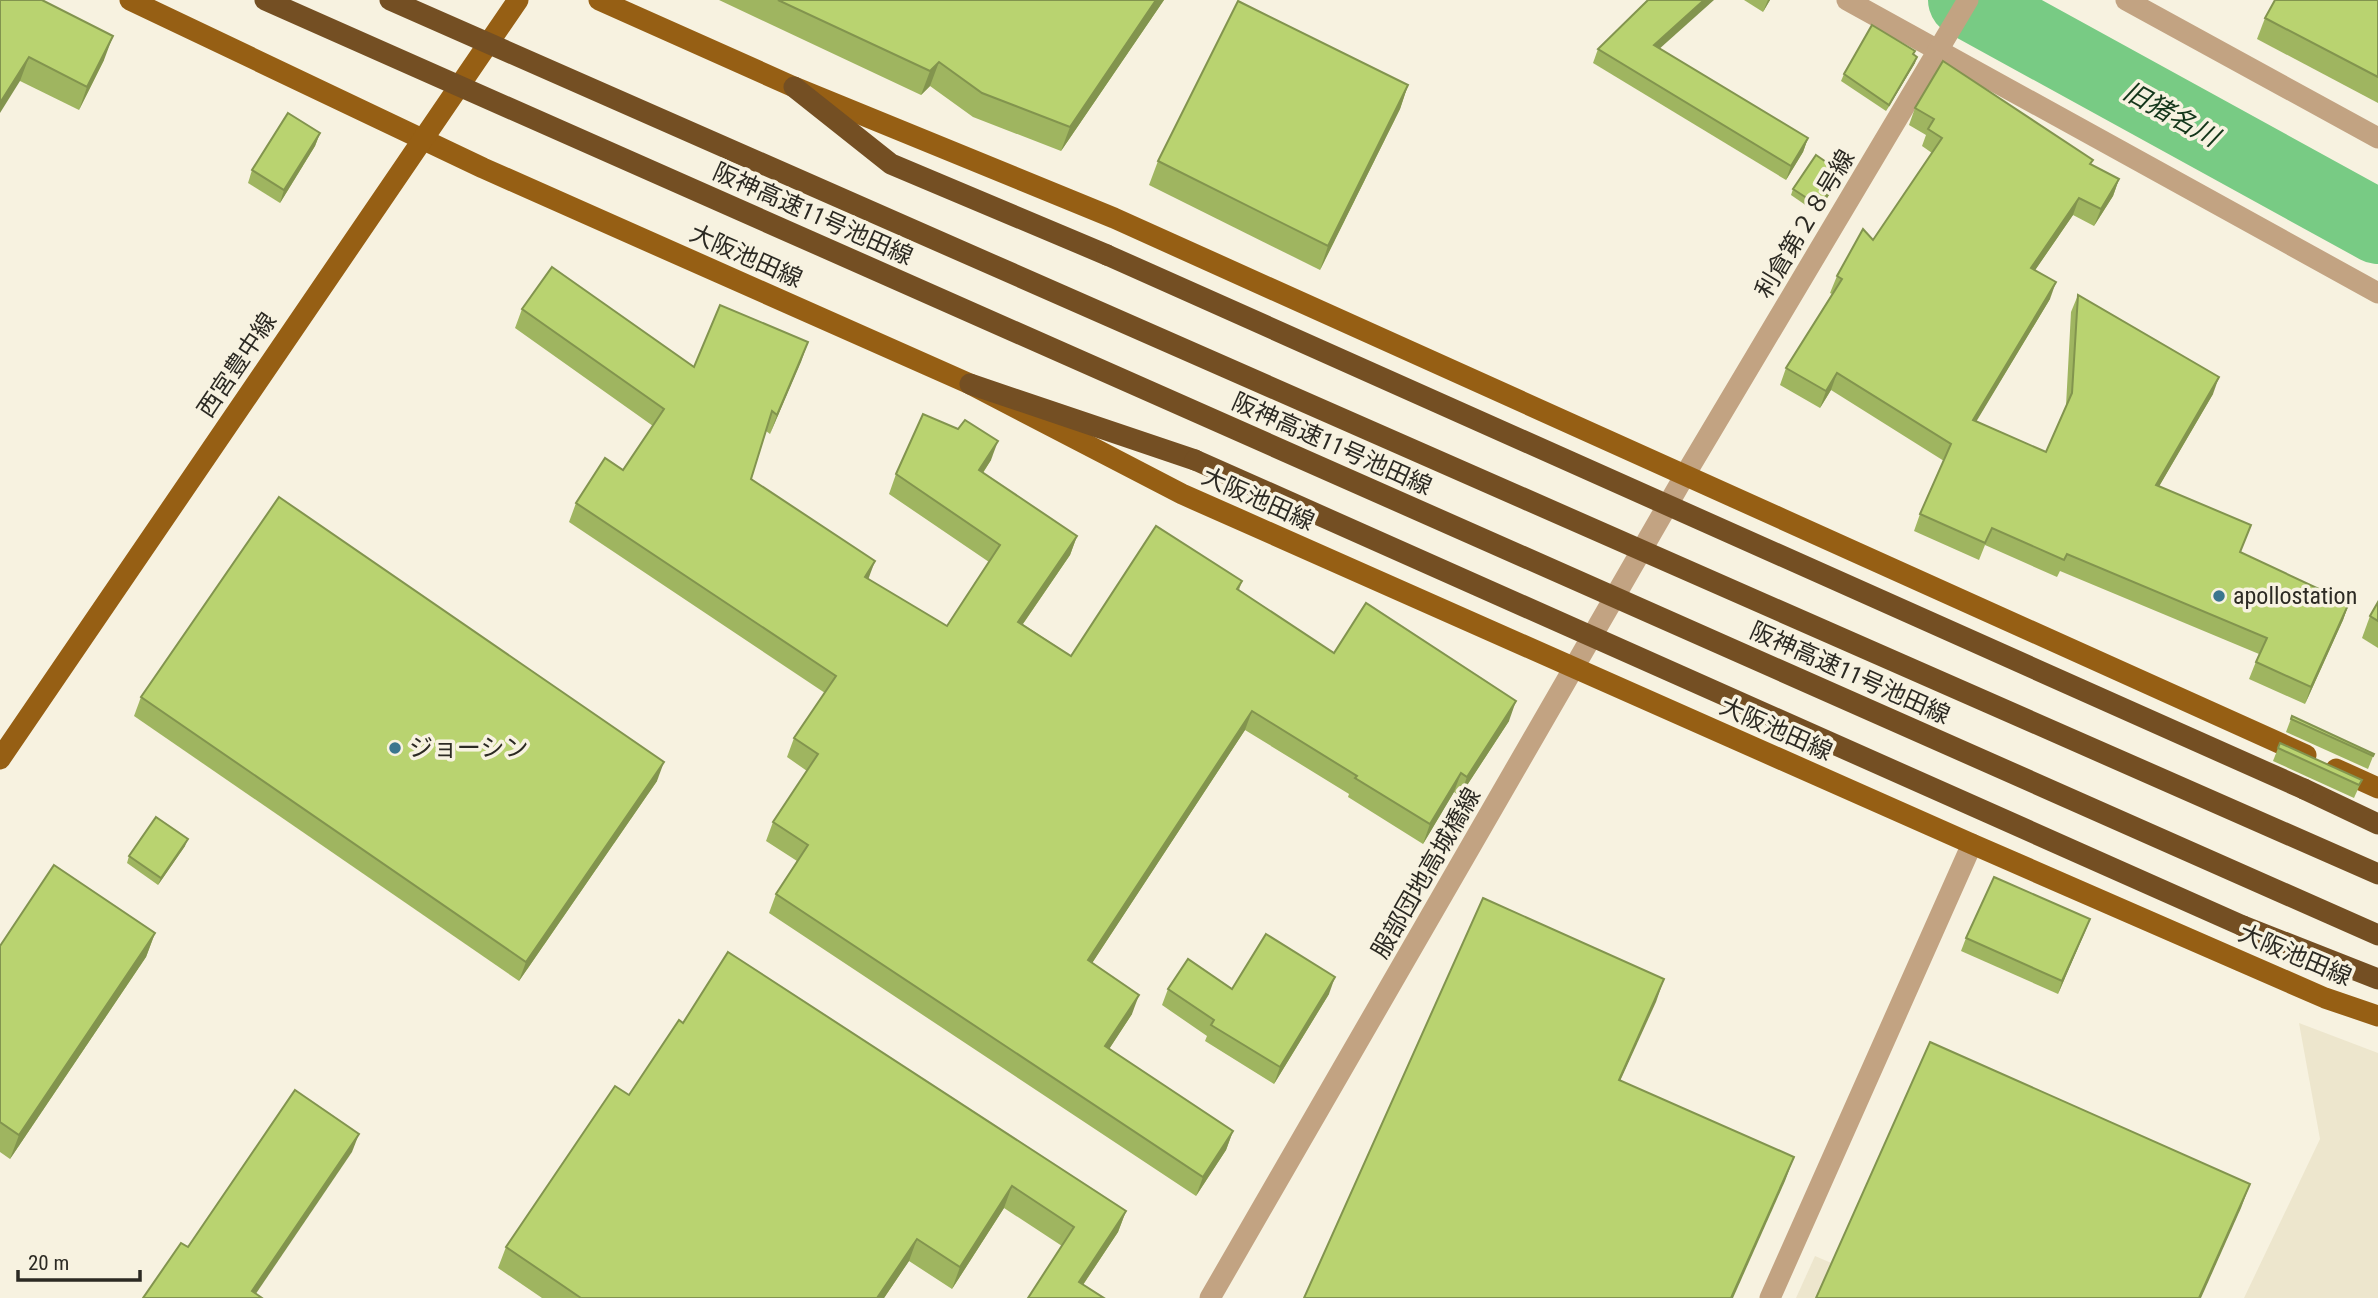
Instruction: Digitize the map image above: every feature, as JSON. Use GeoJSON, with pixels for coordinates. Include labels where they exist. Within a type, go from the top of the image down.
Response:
{"type":"FeatureCollection","features":[{"type":"Feature","properties":{"kind":"highway","name":"阪神高速11号池田線"},"geometry":{"type":"LineString","coordinates":[[265,0],[2378,935]]}},
{"type":"Feature","properties":{"kind":"highway","name":"阪神高速11号池田線"},"geometry":{"type":"LineString","coordinates":[[390,0],[2378,874]]}},
{"type":"Feature","properties":{"kind":"highway"},"geometry":{"type":"LineString","coordinates":[[794,87],[891,164],[1107,255],[2378,824]]}},
{"type":"Feature","properties":{"kind":"highway"},"geometry":{"type":"LineString","coordinates":[[970,384],[1195,460],[2230,920],[2378,979]]}},
{"type":"Feature","properties":{"kind":"main road","name":"大阪池田線"},"geometry":{"type":"LineString","coordinates":[[130,0],[482,168],[970,384],[1182,494],[1972,844],[2325,998],[2378,1016]]}},
{"type":"Feature","properties":{"kind":"main road","name":"西宮豊中線"},"geometry":{"type":"LineString","coordinates":[[0,760],[518,0]]}},
{"type":"Feature","properties":{"kind":"main road"},"geometry":{"type":"LineString","coordinates":[[599,0],[794,87],[1114,218],[2378,788]]}},
{"type":"Feature","properties":{"kind":"street"},"geometry":{"type":"LineString","coordinates":[[1847,0],[1945,42],[2378,293]]}},
{"type":"Feature","properties":{"kind":"street","name":"利倉第２８号線"},"geometry":{"type":"LineString","coordinates":[[1685,475],[1968,0]]}},
{"type":"Feature","properties":{"kind":"street"},"geometry":{"type":"LineString","coordinates":[[2126,0],[2378,138]]}},
{"type":"Feature","properties":{"kind":"street","name":"服部団地高城橋線"},"geometry":{"type":"LineString","coordinates":[[1210,1298],[1685,475]]}},
{"type":"Feature","properties":{"kind":"street"},"geometry":{"type":"LineString","coordinates":[[1770,1298],[1972,844]]}},
{"type":"Feature","properties":{"kind":"shaded area"},"geometry":{"type":"Polygon","coordinates":[[[2299,1023],[2378,1053],[2378,1298],[2244,1298],[2320,1139],[2299,1023]]]}},
{"type":"Feature","properties":{"kind":"shaded area"},"geometry":{"type":"Polygon","coordinates":[[[1815,1256],[1913,1298],[1796,1298],[1815,1256]]]}},
{"type":"Feature","properties":{"kind":"building"},"geometry":{"type":"Polygon","coordinates":[[[0,0],[42,0],[113,36],[87,87],[29,57],[0,103],[0,0]]]}},
{"type":"Feature","properties":{"kind":"building"},"geometry":{"type":"Polygon","coordinates":[[[778,0],[1156,0],[1070,127],[982,93],[939,62],[930,71],[778,0]]]}},
{"type":"Feature","properties":{"kind":"building"},"geometry":{"type":"Polygon","coordinates":[[[1648,0],[1704,0],[1654,45],[1808,138],[1791,166],[1598,49],[1648,0]]]}},
{"type":"Feature","properties":{"kind":"building"},"geometry":{"type":"Polygon","coordinates":[[[2275,0],[2378,0],[2378,77],[2265,18],[2275,0]]]}},
{"type":"Feature","properties":{"kind":"building"},"geometry":{"type":"Polygon","coordinates":[[[1238,1],[1408,85],[1328,246],[1158,161],[1238,1]]]}},
{"type":"Feature","properties":{"kind":"building"},"geometry":{"type":"Polygon","coordinates":[[[1872,25],[1915,51],[1913,54],[1917,57],[1889,105],[1844,74],[1872,25]]]}},
{"type":"Feature","properties":{"kind":"building"},"geometry":{"type":"Polygon","coordinates":[[[1943,61],[2093,160],[2090,164],[2119,179],[2101,209],[2079,198],[2031,268],[2056,282],[1973,420],[2046,452],[2072,393],[2078,295],[2219,377],[2156,485],[2251,525],[2240,552],[2349,603],[2311,687],[2256,662],[2267,638],[2067,554],[2064,560],[1992,528],[1985,543],[1920,514],[1951,444],[1837,373],[1826,391],[1786,368],[1842,279],[1837,276],[1863,229],[1873,240],[1942,138],[1928,129],[1934,119],[1915,108],[1943,61]]]}},
{"type":"Feature","properties":{"kind":"building"},"geometry":{"type":"Polygon","coordinates":[[[288,113],[320,133],[284,190],[252,170],[288,113]]]}},
{"type":"Feature","properties":{"kind":"building"},"geometry":{"type":"Polygon","coordinates":[[[1816,155],[1842,173],[1819,206],[1793,189],[1816,155]]]}},
{"type":"Feature","properties":{"kind":"building"},"geometry":{"type":"Polygon","coordinates":[[[552,267],[694,367],[720,305],[808,342],[777,415],[772,411],[751,479],[875,561],[865,577],[947,626],[1000,545],[896,474],[923,414],[958,429],[965,420],[998,441],[979,470],[1077,536],[1018,622],[1071,656],[1156,526],[1242,581],[1237,589],[1334,653],[1366,603],[1516,701],[1467,777],[1461,773],[1430,824],[1252,711],[1088,960],[1139,995],[1105,1046],[1233,1131],[1203,1177],[776,894],[808,845],[773,822],[818,754],[794,738],[836,676],[576,503],[605,458],[623,470],[664,409],[522,309],[552,267]]]}},
{"type":"Feature","properties":{"kind":"building","name":"ジョーシン"},"geometry":{"type":"Polygon","coordinates":[[[279,497],[664,762],[526,962],[141,697],[279,497]]]}},
{"type":"Feature","properties":{"kind":"building"},"geometry":{"type":"Polygon","coordinates":[[[2378,602],[2378,621],[2370,616],[2378,602]]]}},
{"type":"Feature","properties":{"kind":"building"},"geometry":{"type":"Polygon","coordinates":[[[2292,716],[2374,754],[2373,756],[2291,719],[2292,716]]]}},
{"type":"Feature","properties":{"kind":"building"},"geometry":{"type":"Polygon","coordinates":[[[2280,743],[2362,780],[2359,785],[2278,748],[2280,743]]]}},
{"type":"Feature","properties":{"kind":"building"},"geometry":{"type":"Polygon","coordinates":[[[156,817],[188,839],[161,878],[129,856],[156,817]]]}},
{"type":"Feature","properties":{"kind":"building"},"geometry":{"type":"Polygon","coordinates":[[[54,865],[155,933],[19,1135],[0,1122],[0,946],[54,865]]]}},
{"type":"Feature","properties":{"kind":"building"},"geometry":{"type":"Polygon","coordinates":[[[1994,877],[2090,919],[2062,981],[1966,938],[1994,877]]]}},
{"type":"Feature","properties":{"kind":"building"},"geometry":{"type":"Polygon","coordinates":[[[1483,898],[1664,979],[1619,1080],[1794,1157],[1731,1298],[1304,1298],[1483,898]]]}},
{"type":"Feature","properties":{"kind":"building"},"geometry":{"type":"Polygon","coordinates":[[[1266,934],[1335,977],[1280,1067],[1211,1025],[1214,1020],[1168,989],[1188,959],[1232,989],[1266,934]]]}},
{"type":"Feature","properties":{"kind":"building"},"geometry":{"type":"Polygon","coordinates":[[[728,952],[1126,1211],[1079,1282],[1104,1298],[1028,1298],[1074,1227],[1012,1186],[960,1267],[917,1239],[877,1298],[581,1298],[506,1247],[615,1086],[629,1095],[679,1020],[683,1023],[728,952]]]}},
{"type":"Feature","properties":{"kind":"building"},"geometry":{"type":"Polygon","coordinates":[[[1930,1042],[2250,1184],[2199,1298],[1816,1298],[1930,1042]]]}},
{"type":"Feature","properties":{"kind":"building"},"geometry":{"type":"Polygon","coordinates":[[[295,1090],[359,1134],[252,1291],[262,1298],[143,1298],[181,1243],[188,1247],[295,1090]]]}},
{"type":"Feature","properties":{"kind":"waterway","name":"旧猪名川"},"geometry":{"type":"LineString","coordinates":[[1965,0],[2378,227]]}},
{"type":"Feature","properties":{"kind":"place","name":"apollostation"},"geometry":{"type":"Point","coordinates":[2219,596]}},
{"type":"Feature","properties":{"kind":"place","name":"ジョーシン"},"geometry":{"type":"Point","coordinates":[395,748]}}]}
